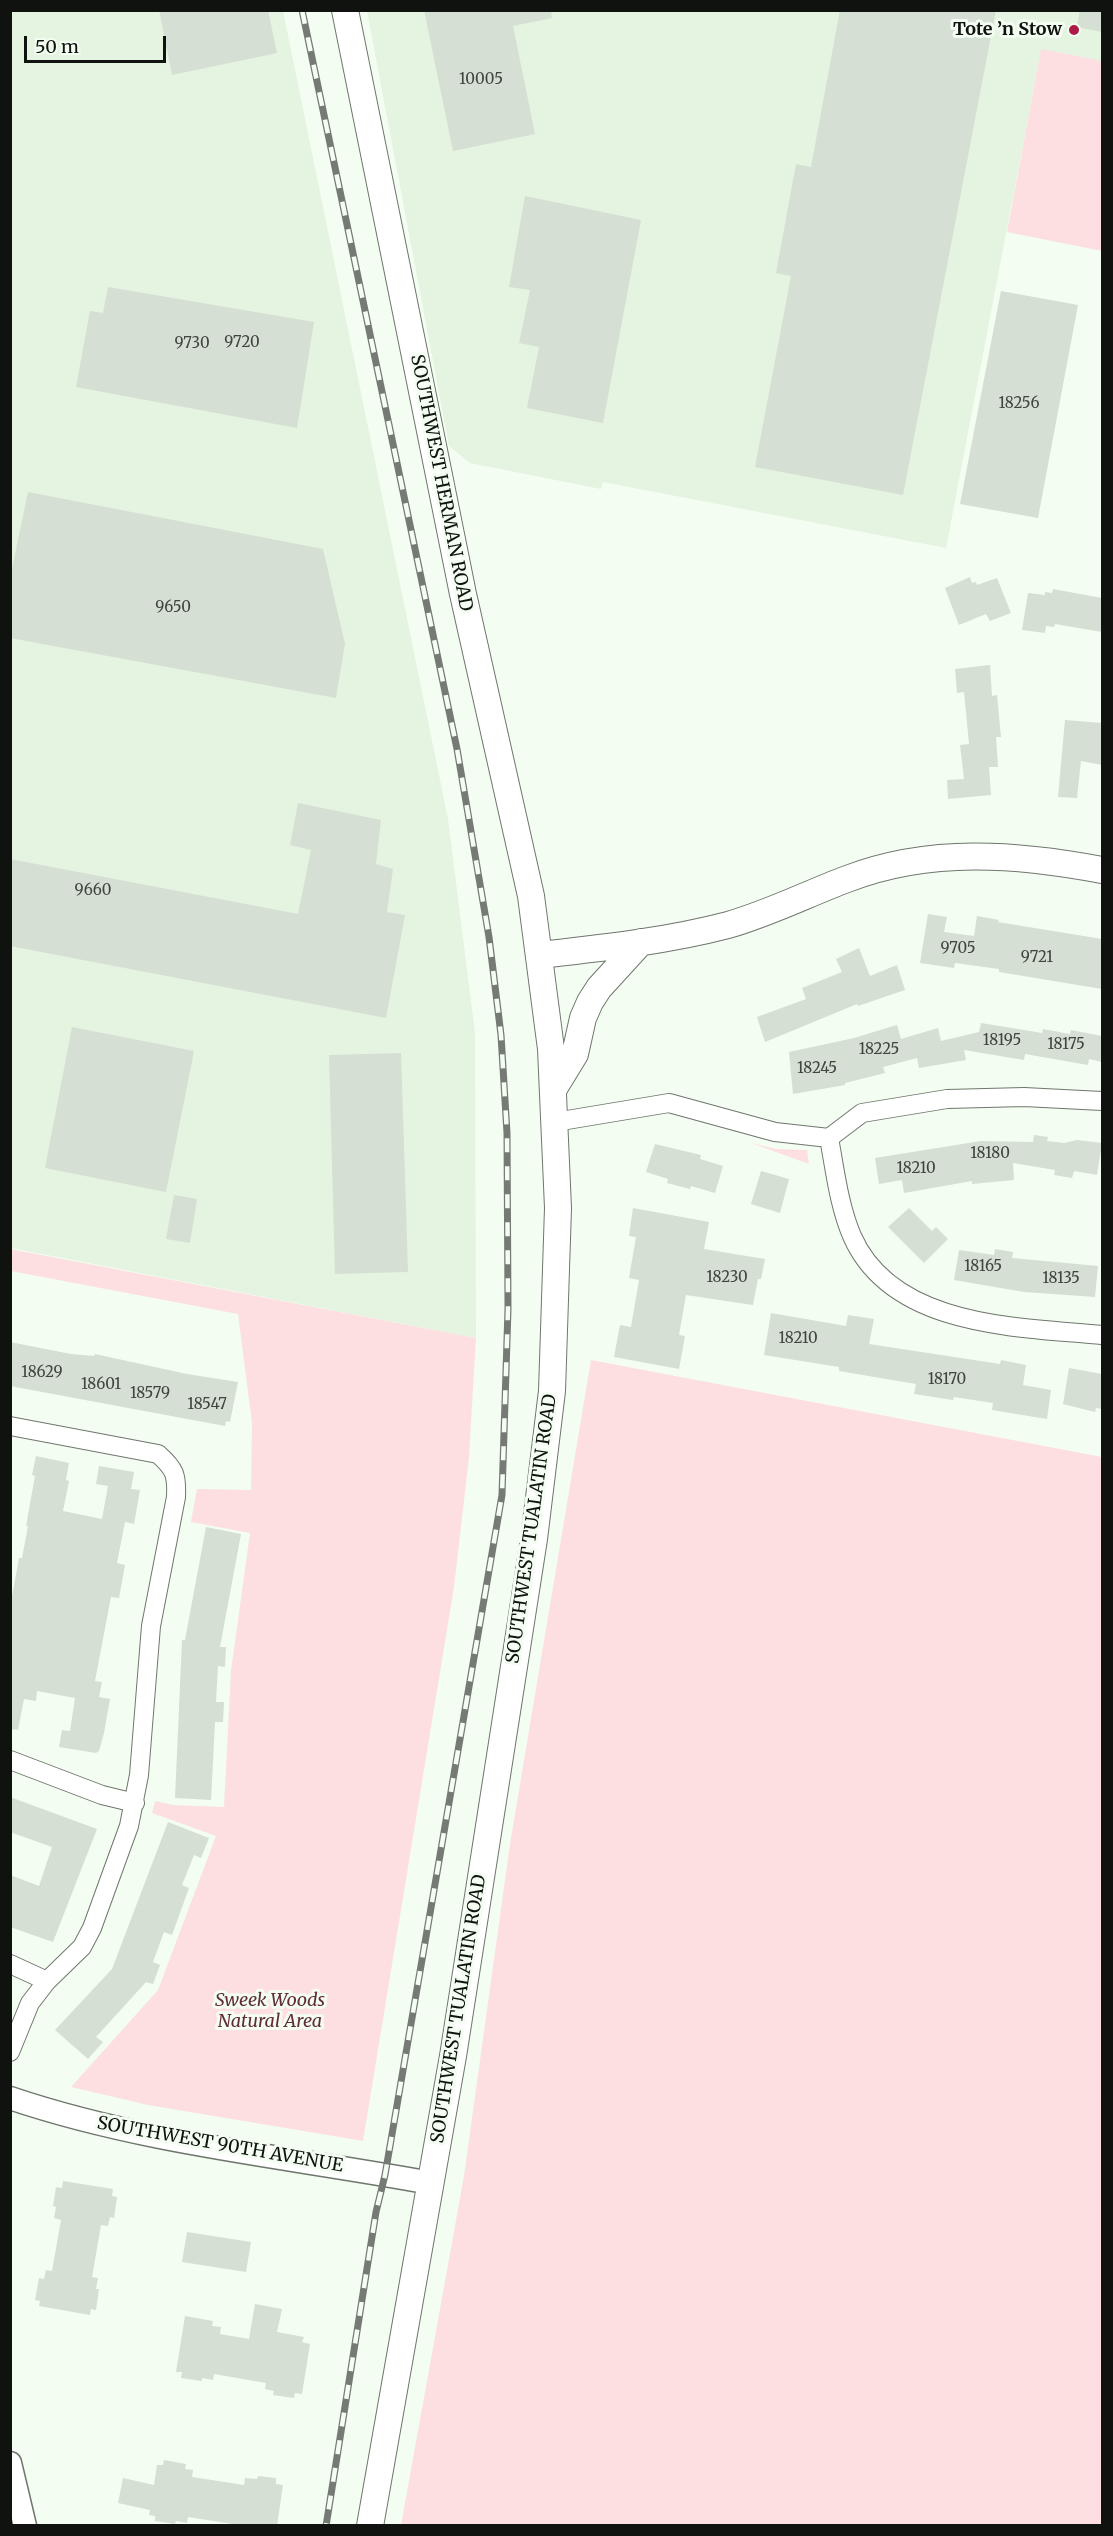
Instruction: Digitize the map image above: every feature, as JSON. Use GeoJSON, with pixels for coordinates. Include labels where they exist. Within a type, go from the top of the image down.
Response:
{"type":"FeatureCollection","features":[{"type":"Feature","properties":{"kind":"main road","name":"SOUTHWEST HERMAN ROAD"},"geometry":{"type":"LineString","coordinates":[[345,10],[463,594],[531,896],[540,955]]}},
{"type":"Feature","properties":{"kind":"main road"},"geometry":{"type":"LineString","coordinates":[[540,955],[641,942],[735,923],[783,906],[848,878],[882,868],[931,860],[961,856],[1018,857],[1102,870]]}},
{"type":"Feature","properties":{"kind":"main road"},"geometry":{"type":"LineString","coordinates":[[553,1090],[575,1054],[583,1018],[590,1002],[599,988],[641,942]]}},
{"type":"Feature","properties":{"kind":"main road","name":"SOUTHWEST TUALATIN ROAD"},"geometry":{"type":"LineString","coordinates":[[370,2526],[455,2047],[545,1463],[552,1391],[557,1268],[555,1122],[540,955]]}},
{"type":"Feature","properties":{"kind":"street"},"geometry":{"type":"LineString","coordinates":[[555,1122],[669,1103],[775,1132],[829,1138],[862,1113],[947,1099],[1024,1097],[1102,1101]]}},
{"type":"Feature","properties":{"kind":"street"},"geometry":{"type":"LineString","coordinates":[[829,1138],[843,1207],[852,1237],[868,1264],[892,1286],[915,1301],[952,1315],[985,1323],[1102,1335]]}},
{"type":"Feature","properties":{"kind":"street"},"geometry":{"type":"LineString","coordinates":[[10,1426],[158,1454],[170,1464],[177,1478],[176,1497],[151,1626],[139,1775],[129,1826],[92,1928],[82,1947],[47,1982],[30,2003],[10,2052]]}},
{"type":"Feature","properties":{"kind":"street"},"geometry":{"type":"LineString","coordinates":[[10,1760],[102,1795],[135,1803]]}},
{"type":"Feature","properties":{"kind":"street"},"geometry":{"type":"LineString","coordinates":[[10,1964],[47,1982]]}},
{"type":"Feature","properties":{"kind":"street","name":"SOUTHWEST 90TH AVENUE"},"geometry":{"type":"LineString","coordinates":[[10,2098],[100,2124],[154,2136],[431,2183]]}},
{"type":"Feature","properties":{"kind":"street"},"geometry":{"type":"LineString","coordinates":[[10,2463],[25,2526]]}},
{"type":"Feature","properties":{"kind":"shaded area"},"geometry":{"type":"Polygon","coordinates":[[[10,11],[283,11],[448,819],[475,1033],[476,1338],[11,1248],[10,11]]]}},
{"type":"Feature","properties":{"kind":"shaded area"},"geometry":{"type":"Polygon","coordinates":[[[367,11],[1102,11],[1102,61],[1041,50],[946,548],[603,482],[601,489],[470,463],[449,446],[367,11]]]}},
{"type":"Feature","properties":{"kind":"green space"},"geometry":{"type":"Polygon","coordinates":[[[1041,49],[1102,61],[1102,251],[1007,232],[1041,49]]]}},
{"type":"Feature","properties":{"kind":"green space"},"geometry":{"type":"Polygon","coordinates":[[[751,1143],[776,1149],[807,1150],[809,1164],[751,1143]]]}},
{"type":"Feature","properties":{"kind":"green space","name":"Sweek Woods Natural Area"},"geometry":{"type":"Polygon","coordinates":[[[10,1249],[476,1338],[469,1457],[454,1587],[363,2141],[148,2105],[71,2087],[158,1990],[216,1836],[152,1813],[155,1801],[173,1805],[224,1807],[231,1671],[250,1533],[191,1522],[197,1489],[251,1490],[252,1423],[238,1314],[11,1271],[10,1249]]]}},
{"type":"Feature","properties":{"kind":"green space"},"geometry":{"type":"Polygon","coordinates":[[[591,1360],[1102,1457],[1102,2525],[401,2525],[464,2176],[510,1844],[591,1360]]]}},
{"type":"Feature","properties":{"kind":"building"},"geometry":{"type":"Polygon","coordinates":[[[159,10],[268,10],[277,53],[172,75],[159,10]]]}},
{"type":"Feature","properties":{"kind":"building"},"geometry":{"type":"Polygon","coordinates":[[[424,10],[551,10],[552,18],[513,26],[535,134],[453,151],[424,10]]]}},
{"type":"Feature","properties":{"kind":"building"},"geometry":{"type":"Polygon","coordinates":[[[840,10],[996,10],[903,495],[755,467],[791,276],[776,273],[796,164],[811,167],[840,10]]]}},
{"type":"Feature","properties":{"kind":"building"},"geometry":{"type":"Polygon","coordinates":[[[1080,10],[1102,10],[1102,32],[1077,27],[1080,10]]]}},
{"type":"Feature","properties":{"kind":"building"},"geometry":{"type":"Polygon","coordinates":[[[525,196],[641,220],[603,423],[527,408],[539,347],[519,343],[530,290],[509,287],[525,196]]]}},
{"type":"Feature","properties":{"kind":"building"},"geometry":{"type":"Polygon","coordinates":[[[108,287],[314,322],[297,428],[76,387],[90,311],[103,313],[108,287]]]}},
{"type":"Feature","properties":{"kind":"building"},"geometry":{"type":"Polygon","coordinates":[[[1001,291],[1078,305],[1038,518],[960,504],[1001,291]]]}},
{"type":"Feature","properties":{"kind":"building"},"geometry":{"type":"Polygon","coordinates":[[[28,492],[323,549],[345,644],[336,698],[10,638],[10,578],[28,492]]]}},
{"type":"Feature","properties":{"kind":"building"},"geometry":{"type":"Polygon","coordinates":[[[970,577],[972,583],[976,582],[977,585],[997,578],[1011,613],[990,621],[986,614],[959,625],[945,588],[970,577]]]}},
{"type":"Feature","properties":{"kind":"building"},"geometry":{"type":"Polygon","coordinates":[[[1053,589],[1102,598],[1102,632],[1055,624],[1054,627],[1046,626],[1045,633],[1022,630],[1028,593],[1045,595],[1045,592],[1052,593],[1053,589]]]}},
{"type":"Feature","properties":{"kind":"building"},"geometry":{"type":"Polygon","coordinates":[[[990,665],[992,696],[997,695],[1001,737],[996,737],[998,767],[989,767],[991,795],[948,799],[947,780],[964,779],[960,745],[969,744],[964,692],[957,693],[955,669],[990,665]]]}},
{"type":"Feature","properties":{"kind":"building"},"geometry":{"type":"Polygon","coordinates":[[[1065,720],[1102,723],[1102,765],[1081,761],[1077,798],[1058,797],[1065,720]]]}},
{"type":"Feature","properties":{"kind":"building"},"geometry":{"type":"Polygon","coordinates":[[[298,803],[381,820],[376,864],[393,869],[387,912],[405,915],[386,1018],[10,946],[10,859],[298,914],[311,850],[290,845],[298,803]]]}},
{"type":"Feature","properties":{"kind":"building"},"geometry":{"type":"Polygon","coordinates":[[[928,914],[947,917],[944,932],[974,936],[977,916],[999,920],[998,922],[1102,939],[1102,989],[999,972],[999,969],[955,963],[954,968],[920,963],[928,914]]]}},
{"type":"Feature","properties":{"kind":"building"},"geometry":{"type":"Polygon","coordinates":[[[859,948],[870,976],[897,965],[905,990],[858,1006],[857,1004],[765,1042],[757,1017],[806,999],[802,988],[842,972],[836,959],[859,948]]]}},
{"type":"Feature","properties":{"kind":"building"},"geometry":{"type":"Polygon","coordinates":[[[981,1023],[1042,1033],[1043,1029],[1070,1034],[1071,1030],[1102,1036],[1102,1062],[1089,1059],[1088,1065],[1025,1054],[1024,1060],[964,1050],[966,1060],[919,1068],[917,1058],[883,1067],[885,1073],[845,1083],[845,1085],[793,1094],[789,1052],[854,1038],[897,1025],[901,1039],[938,1028],[941,1041],[979,1032],[981,1023]]]}},
{"type":"Feature","properties":{"kind":"building"},"geometry":{"type":"Polygon","coordinates":[[[72,1027],[194,1051],[166,1192],[45,1168],[72,1027]]]}},
{"type":"Feature","properties":{"kind":"building"},"geometry":{"type":"Polygon","coordinates":[[[401,1053],[408,1272],[335,1274],[329,1055],[401,1053]]]}},
{"type":"Feature","properties":{"kind":"building"},"geometry":{"type":"Polygon","coordinates":[[[1034,1135],[1048,1137],[1047,1141],[1064,1143],[1077,1140],[1102,1143],[1097,1175],[1074,1171],[1072,1178],[1054,1175],[1055,1170],[1013,1163],[1014,1180],[972,1184],[972,1181],[904,1193],[902,1180],[879,1184],[875,1158],[981,1141],[1033,1142],[1034,1135]]]}},
{"type":"Feature","properties":{"kind":"building"},"geometry":{"type":"Polygon","coordinates":[[[655,1144],[701,1155],[700,1159],[723,1166],[715,1193],[691,1186],[690,1189],[667,1183],[668,1179],[646,1172],[655,1144]]]}},
{"type":"Feature","properties":{"kind":"building"},"geometry":{"type":"Polygon","coordinates":[[[761,1171],[789,1179],[780,1213],[751,1204],[761,1171]]]}},
{"type":"Feature","properties":{"kind":"building"},"geometry":{"type":"Polygon","coordinates":[[[174,1195],[197,1199],[190,1243],[166,1239],[174,1195]]]}},
{"type":"Feature","properties":{"kind":"building"},"geometry":{"type":"Polygon","coordinates":[[[633,1208],[709,1222],[704,1249],[765,1259],[753,1305],[686,1295],[679,1335],[685,1336],[679,1369],[614,1357],[620,1325],[631,1327],[639,1280],[629,1278],[636,1237],[629,1236],[633,1208]]]}},
{"type":"Feature","properties":{"kind":"building"},"geometry":{"type":"Polygon","coordinates":[[[909,1208],[932,1231],[936,1227],[948,1239],[924,1263],[888,1227],[909,1208]]]}},
{"type":"Feature","properties":{"kind":"building"},"geometry":{"type":"Polygon","coordinates":[[[995,1249],[1013,1252],[1012,1258],[1098,1266],[1095,1297],[1024,1292],[954,1280],[959,1250],[994,1255],[995,1249]]]}},
{"type":"Feature","properties":{"kind":"building"},"geometry":{"type":"Polygon","coordinates":[[[771,1313],[846,1326],[848,1315],[874,1319],[869,1344],[1000,1364],[1001,1360],[1026,1365],[1023,1385],[1051,1390],[1047,1419],[992,1410],[993,1403],[914,1394],[916,1384],[839,1371],[839,1367],[764,1355],[771,1313]]]}},
{"type":"Feature","properties":{"kind":"building"},"geometry":{"type":"Polygon","coordinates":[[[10,1342],[71,1354],[94,1356],[95,1354],[187,1374],[238,1382],[230,1422],[226,1421],[225,1426],[10,1386],[10,1342]]]}},
{"type":"Feature","properties":{"kind":"building"},"geometry":{"type":"Polygon","coordinates":[[[1069,1368],[1102,1374],[1102,1409],[1096,1408],[1095,1412],[1063,1404],[1069,1368]]]}},
{"type":"Feature","properties":{"kind":"building"},"geometry":{"type":"Polygon","coordinates":[[[36,1456],[69,1463],[66,1480],[69,1481],[63,1511],[102,1519],[108,1486],[96,1484],[99,1466],[134,1472],[131,1489],[140,1490],[134,1524],[125,1522],[117,1563],[125,1565],[119,1598],[111,1597],[95,1681],[102,1682],[99,1697],[110,1699],[104,1733],[99,1751],[96,1753],[59,1747],[62,1730],[70,1731],[75,1698],[37,1691],[36,1701],[24,1699],[18,1730],[10,1729],[10,1607],[19,1558],[22,1558],[28,1526],[26,1526],[35,1476],[32,1475],[36,1456]]]}},
{"type":"Feature","properties":{"kind":"building"},"geometry":{"type":"Polygon","coordinates":[[[206,1527],[241,1534],[220,1647],[226,1647],[225,1667],[218,1666],[216,1702],[224,1702],[223,1722],[215,1722],[211,1800],[175,1798],[182,1640],[185,1640],[206,1527]]]}},
{"type":"Feature","properties":{"kind":"building"},"geometry":{"type":"Polygon","coordinates":[[[10,1797],[97,1829],[53,1942],[10,1927],[10,1875],[39,1886],[52,1847],[10,1832],[10,1797]]]}},
{"type":"Feature","properties":{"kind":"building"},"geometry":{"type":"Polygon","coordinates":[[[168,1822],[209,1838],[201,1858],[194,1855],[182,1885],[189,1888],[172,1935],[164,1932],[153,1962],[160,1965],[153,1984],[146,1982],[96,2037],[103,2042],[88,2059],[55,2030],[112,1969],[168,1822]]]}},
{"type":"Feature","properties":{"kind":"building"},"geometry":{"type":"Polygon","coordinates":[[[63,2181],[113,2189],[112,2196],[117,2197],[114,2218],[110,2217],[108,2226],[101,2225],[92,2277],[98,2278],[96,2289],[99,2289],[96,2310],[91,2309],[90,2315],[39,2306],[40,2301],[35,2300],[39,2278],[44,2279],[46,2270],[52,2271],[61,2220],[54,2218],[56,2207],[53,2206],[56,2187],[62,2188],[63,2181]]]}},
{"type":"Feature","properties":{"kind":"building"},"geometry":{"type":"Polygon","coordinates":[[[187,2232],[251,2242],[246,2272],[182,2262],[187,2232]]]}},
{"type":"Feature","properties":{"kind":"building"},"geometry":{"type":"Polygon","coordinates":[[[255,2304],[282,2309],[277,2332],[304,2337],[302,2342],[310,2344],[302,2394],[295,2393],[294,2398],[273,2395],[274,2391],[265,2389],[266,2383],[214,2374],[213,2380],[181,2378],[182,2372],[176,2372],[185,2316],[213,2321],[212,2326],[221,2327],[220,2334],[249,2339],[255,2304]]]}},
{"type":"Feature","properties":{"kind":"building"},"geometry":{"type":"Polygon","coordinates":[[[164,2460],[186,2464],[185,2469],[193,2470],[192,2477],[244,2485],[245,2478],[257,2479],[258,2476],[276,2478],[276,2484],[283,2485],[277,2526],[245,2526],[188,2517],[187,2523],[176,2521],[175,2524],[155,2521],[155,2516],[149,2515],[150,2510],[118,2503],[123,2478],[154,2485],[157,2465],[163,2465],[164,2460]]]}},
{"type":"Feature","properties":{"kind":"railway"},"geometry":{"type":"LineString","coordinates":[[302,10],[457,749],[489,937],[501,1035],[507,1133],[508,1309],[502,1495],[385,2175],[376,2212],[326,2526]]}},
{"type":"Feature","properties":{"kind":"place","name":"Tote ’n Stow"},"geometry":{"type":"Point","coordinates":[1074,30]}}]}
